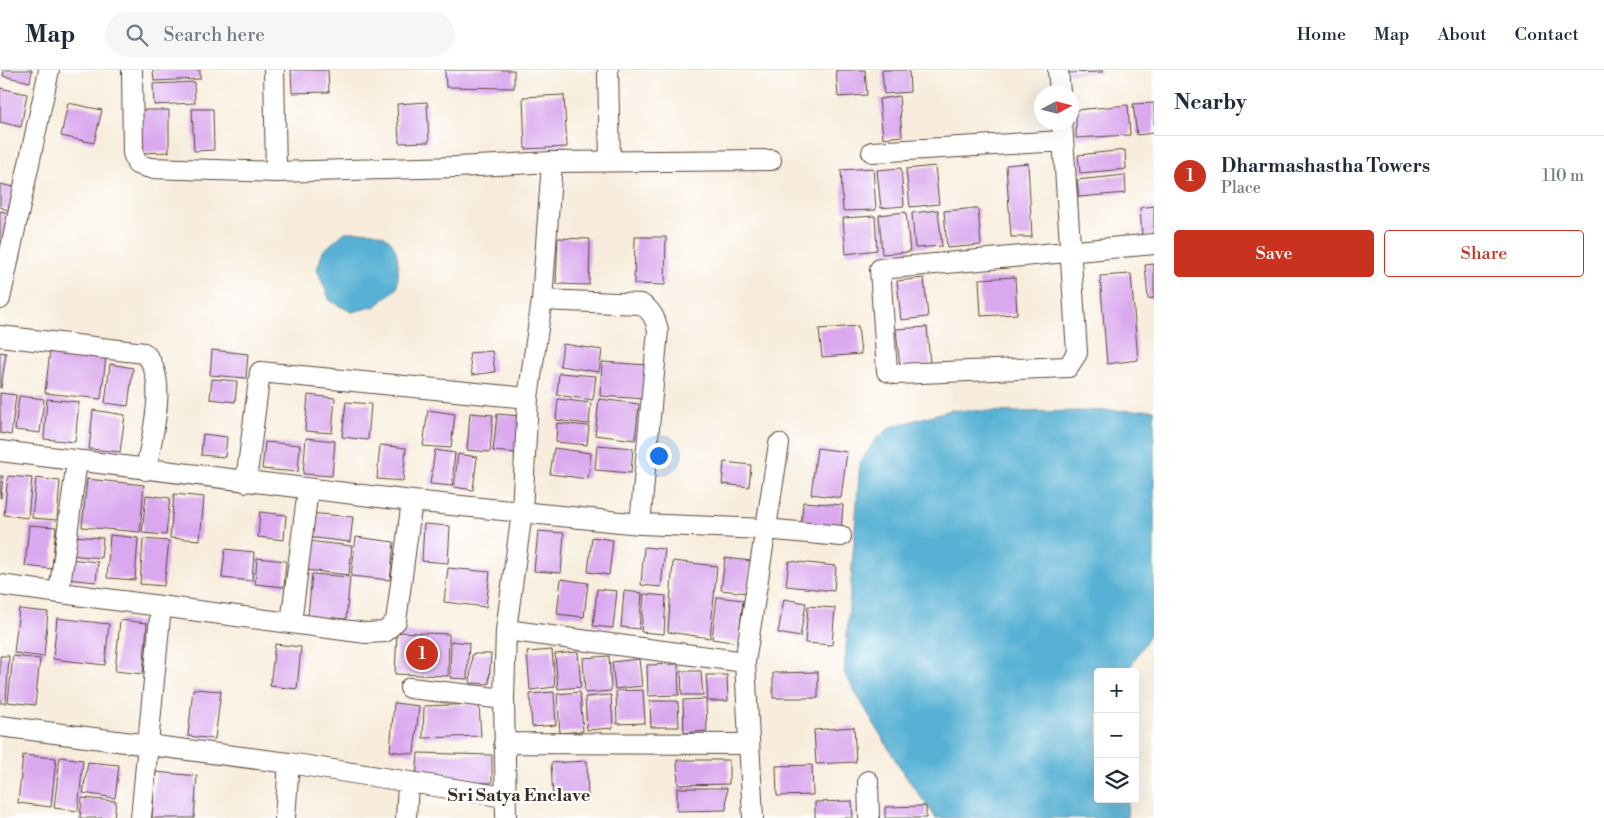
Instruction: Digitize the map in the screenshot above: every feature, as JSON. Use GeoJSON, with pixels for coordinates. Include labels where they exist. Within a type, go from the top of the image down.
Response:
{"type":"FeatureCollection","features":[{"type":"Feature","properties":{"kind":"street"},"geometry":{"type":"LineString","coordinates":[[0,299],[49,70]]}},
{"type":"Feature","properties":{"kind":"street"},"geometry":{"type":"LineString","coordinates":[[132,70],[132,153],[138,164],[150,168],[276,172],[457,167],[552,162],[771,160]]}},
{"type":"Feature","properties":{"kind":"street"},"geometry":{"type":"LineString","coordinates":[[274,70],[276,172]]}},
{"type":"Feature","properties":{"kind":"street"},"geometry":{"type":"LineString","coordinates":[[608,70],[610,161]]}},
{"type":"Feature","properties":{"kind":"street"},"geometry":{"type":"LineString","coordinates":[[1058,70],[1059,85]]}},
{"type":"Feature","properties":{"kind":"street"},"geometry":{"type":"LineString","coordinates":[[872,152],[1062,132],[1070,251],[1077,353],[1068,367],[896,374],[887,372],[880,269],[1070,251],[1154,244]]}},
{"type":"Feature","properties":{"kind":"street"},"geometry":{"type":"LineString","coordinates":[[506,818],[504,699],[506,630],[522,512],[528,398],[542,300],[552,162]]}},
{"type":"Feature","properties":{"kind":"street"},"geometry":{"type":"LineString","coordinates":[[542,300],[641,304],[650,310],[655,319],[658,330],[640,524]]}},
{"type":"Feature","properties":{"kind":"street"},"geometry":{"type":"LineString","coordinates":[[0,336],[144,353],[149,358],[156,372],[158,386],[146,470]]}},
{"type":"Feature","properties":{"kind":"street"},"geometry":{"type":"LineString","coordinates":[[246,482],[260,372],[528,398]]}},
{"type":"Feature","properties":{"kind":"street"},"geometry":{"type":"LineString","coordinates":[[753,818],[745,662],[779,444]]}},
{"type":"Feature","properties":{"kind":"street"},"geometry":{"type":"LineString","coordinates":[[0,451],[77,462],[412,501],[640,524],[765,529],[841,536]]}},
{"type":"Feature","properties":{"kind":"street"},"geometry":{"type":"LineString","coordinates":[[59,593],[77,462]]}},
{"type":"Feature","properties":{"kind":"street"},"geometry":{"type":"LineString","coordinates":[[291,623],[308,489]]}},
{"type":"Feature","properties":{"kind":"street"},"geometry":{"type":"LineString","coordinates":[[0,585],[366,633],[385,632],[396,621],[412,501]]}},
{"type":"Feature","properties":{"kind":"street"},"geometry":{"type":"LineString","coordinates":[[141,818],[161,606]]}},
{"type":"Feature","properties":{"kind":"street"},"geometry":{"type":"LineString","coordinates":[[506,630],[745,662]]}},
{"type":"Feature","properties":{"kind":"street"},"geometry":{"type":"LineString","coordinates":[[410,688],[504,699]]}},
{"type":"Feature","properties":{"kind":"street"},"geometry":{"type":"LineString","coordinates":[[0,726],[147,744],[505,797]]}},
{"type":"Feature","properties":{"kind":"street"},"geometry":{"type":"LineString","coordinates":[[504,743],[749,744]]}},
{"type":"Feature","properties":{"kind":"street"},"geometry":{"type":"LineString","coordinates":[[285,818],[289,764]]}},
{"type":"Feature","properties":{"kind":"street"},"geometry":{"type":"LineString","coordinates":[[868,780],[869,818]]}},
{"type":"Feature","properties":{"kind":"street"},"geometry":{"type":"LineString","coordinates":[[406,818],[408,784]]}},
{"type":"Feature","properties":{"kind":"water"},"geometry":{"type":"Polygon","coordinates":[[[345,232],[370,232],[385,236],[395,248],[398,264],[397,288],[376,306],[352,312],[330,301],[317,269],[323,251],[345,232]]]}},
{"type":"Feature","properties":{"kind":"water"},"geometry":{"type":"Polygon","coordinates":[[[951,410],[1017,412],[1154,410],[1154,628],[1129,668],[1094,668],[1094,803],[1128,803],[1127,818],[936,818],[902,771],[844,673],[860,462],[876,439],[891,427],[951,410]]]}},
{"type":"Feature","properties":{"kind":"building"},"geometry":{"type":"Polygon","coordinates":[[[4,70],[32,70],[30,82],[3,76],[4,70]]]}},
{"type":"Feature","properties":{"kind":"building"},"geometry":{"type":"Polygon","coordinates":[[[153,70],[200,70],[200,79],[154,81],[153,70]]]}},
{"type":"Feature","properties":{"kind":"building"},"geometry":{"type":"Polygon","coordinates":[[[291,70],[328,70],[329,92],[292,93],[291,70]]]}},
{"type":"Feature","properties":{"kind":"building"},"geometry":{"type":"Polygon","coordinates":[[[445,70],[514,70],[514,88],[446,87],[445,70]]]}},
{"type":"Feature","properties":{"kind":"building"},"geometry":{"type":"Polygon","coordinates":[[[836,70],[865,70],[867,95],[838,97],[836,70]]]}},
{"type":"Feature","properties":{"kind":"building"},"geometry":{"type":"Polygon","coordinates":[[[882,70],[909,70],[910,92],[884,94],[882,70]]]}},
{"type":"Feature","properties":{"kind":"building"},"geometry":{"type":"Polygon","coordinates":[[[1067,70],[1103,70],[1103,72],[1068,73],[1067,70]]]}},
{"type":"Feature","properties":{"kind":"building"},"geometry":{"type":"Polygon","coordinates":[[[194,82],[195,103],[154,105],[153,84],[194,82]]]}},
{"type":"Feature","properties":{"kind":"building"},"geometry":{"type":"Polygon","coordinates":[[[0,88],[27,94],[21,127],[0,122],[0,88]]]}},
{"type":"Feature","properties":{"kind":"building"},"geometry":{"type":"Polygon","coordinates":[[[564,95],[567,147],[525,149],[523,97],[564,95]]]}},
{"type":"Feature","properties":{"kind":"building"},"geometry":{"type":"Polygon","coordinates":[[[899,96],[902,136],[883,138],[879,99],[899,96]]]}},
{"type":"Feature","properties":{"kind":"building"},"geometry":{"type":"Polygon","coordinates":[[[427,102],[429,142],[399,143],[397,104],[427,102]]]}},
{"type":"Feature","properties":{"kind":"building"},"geometry":{"type":"Polygon","coordinates":[[[68,103],[102,110],[94,143],[61,136],[68,103]]]}},
{"type":"Feature","properties":{"kind":"building"},"geometry":{"type":"Polygon","coordinates":[[[1154,103],[1154,133],[1137,135],[1133,104],[1154,103]]]}},
{"type":"Feature","properties":{"kind":"building"},"geometry":{"type":"Polygon","coordinates":[[[1128,105],[1130,135],[1076,138],[1076,130],[1079,130],[1079,110],[1128,105]]]}},
{"type":"Feature","properties":{"kind":"building"},"geometry":{"type":"Polygon","coordinates":[[[192,109],[213,109],[214,150],[194,151],[192,109]]]}},
{"type":"Feature","properties":{"kind":"building"},"geometry":{"type":"Polygon","coordinates":[[[141,110],[169,110],[169,152],[141,153],[141,110]]]}},
{"type":"Feature","properties":{"kind":"building"},"geometry":{"type":"Polygon","coordinates":[[[1125,150],[1126,169],[1080,173],[1078,155],[1125,150]]]}},
{"type":"Feature","properties":{"kind":"building"},"geometry":{"type":"Polygon","coordinates":[[[1028,163],[1032,237],[1011,237],[1006,165],[1028,163]]]}},
{"type":"Feature","properties":{"kind":"building"},"geometry":{"type":"Polygon","coordinates":[[[935,166],[939,204],[910,207],[906,169],[935,166]]]}},
{"type":"Feature","properties":{"kind":"building"},"geometry":{"type":"Polygon","coordinates":[[[873,168],[876,210],[843,211],[841,170],[873,168]]]}},
{"type":"Feature","properties":{"kind":"building"},"geometry":{"type":"Polygon","coordinates":[[[901,168],[904,206],[881,208],[877,170],[901,168]]]}},
{"type":"Feature","properties":{"kind":"building"},"geometry":{"type":"Polygon","coordinates":[[[1125,175],[1126,193],[1079,197],[1077,180],[1125,175]]]}},
{"type":"Feature","properties":{"kind":"building"},"geometry":{"type":"Polygon","coordinates":[[[0,184],[14,187],[8,210],[0,207],[0,184]]]}},
{"type":"Feature","properties":{"kind":"building"},"geometry":{"type":"Polygon","coordinates":[[[1154,206],[1154,235],[1142,236],[1140,208],[1154,206]]]}},
{"type":"Feature","properties":{"kind":"building"},"geometry":{"type":"Polygon","coordinates":[[[978,208],[981,245],[947,248],[944,211],[978,208]]]}},
{"type":"Feature","properties":{"kind":"building"},"geometry":{"type":"Polygon","coordinates":[[[938,210],[942,246],[915,248],[912,213],[938,210]]]}},
{"type":"Feature","properties":{"kind":"building"},"geometry":{"type":"Polygon","coordinates":[[[0,211],[14,214],[7,244],[0,242],[0,211]]]}},
{"type":"Feature","properties":{"kind":"building"},"geometry":{"type":"Polygon","coordinates":[[[906,212],[910,252],[882,254],[879,215],[906,212]]]}},
{"type":"Feature","properties":{"kind":"building"},"geometry":{"type":"Polygon","coordinates":[[[875,216],[877,250],[846,254],[843,218],[875,216]]]}},
{"type":"Feature","properties":{"kind":"building"},"geometry":{"type":"Polygon","coordinates":[[[635,237],[666,237],[665,285],[634,284],[635,237]]]}},
{"type":"Feature","properties":{"kind":"building"},"geometry":{"type":"Polygon","coordinates":[[[558,238],[590,239],[589,285],[556,284],[558,238]]]}},
{"type":"Feature","properties":{"kind":"building"},"geometry":{"type":"Polygon","coordinates":[[[1154,264],[1154,298],[1148,299],[1145,265],[1154,264]]]}},
{"type":"Feature","properties":{"kind":"building"},"geometry":{"type":"Polygon","coordinates":[[[1131,274],[1138,360],[1107,364],[1100,276],[1131,274]]]}},
{"type":"Feature","properties":{"kind":"building"},"geometry":{"type":"Polygon","coordinates":[[[1015,277],[1017,314],[981,316],[979,279],[1015,277]]]}},
{"type":"Feature","properties":{"kind":"building"},"geometry":{"type":"Polygon","coordinates":[[[924,278],[928,317],[901,320],[897,281],[924,278]]]}},
{"type":"Feature","properties":{"kind":"building"},"geometry":{"type":"Polygon","coordinates":[[[858,326],[861,354],[822,357],[819,329],[858,326]]]}},
{"type":"Feature","properties":{"kind":"building"},"geometry":{"type":"Polygon","coordinates":[[[927,327],[930,365],[900,367],[896,329],[927,327]]]}},
{"type":"Feature","properties":{"kind":"building"},"geometry":{"type":"Polygon","coordinates":[[[563,344],[602,350],[599,372],[560,366],[563,344]]]}},
{"type":"Feature","properties":{"kind":"building"},"geometry":{"type":"Polygon","coordinates":[[[212,350],[248,354],[246,378],[210,375],[212,350]]]}},
{"type":"Feature","properties":{"kind":"building"},"geometry":{"type":"Polygon","coordinates":[[[50,351],[106,357],[101,399],[45,393],[50,351]]]}},
{"type":"Feature","properties":{"kind":"building"},"geometry":{"type":"Polygon","coordinates":[[[492,351],[495,372],[472,375],[469,353],[492,351]]]}},
{"type":"Feature","properties":{"kind":"building"},"geometry":{"type":"Polygon","coordinates":[[[0,352],[6,353],[1,388],[0,388],[0,352]]]}},
{"type":"Feature","properties":{"kind":"building"},"geometry":{"type":"Polygon","coordinates":[[[602,362],[648,365],[646,399],[600,396],[602,362]]]}},
{"type":"Feature","properties":{"kind":"building"},"geometry":{"type":"Polygon","coordinates":[[[110,364],[133,368],[128,406],[105,403],[110,364]]]}},
{"type":"Feature","properties":{"kind":"building"},"geometry":{"type":"Polygon","coordinates":[[[559,373],[596,376],[593,400],[557,395],[559,373]]]}},
{"type":"Feature","properties":{"kind":"building"},"geometry":{"type":"Polygon","coordinates":[[[212,379],[237,381],[235,402],[210,399],[212,379]]]}},
{"type":"Feature","properties":{"kind":"building"},"geometry":{"type":"Polygon","coordinates":[[[0,393],[16,395],[11,435],[0,433],[0,393]]]}},
{"type":"Feature","properties":{"kind":"building"},"geometry":{"type":"Polygon","coordinates":[[[308,395],[335,398],[332,433],[305,431],[308,395]]]}},
{"type":"Feature","properties":{"kind":"building"},"geometry":{"type":"Polygon","coordinates":[[[19,396],[44,399],[40,433],[15,430],[19,396]]]}},
{"type":"Feature","properties":{"kind":"building"},"geometry":{"type":"Polygon","coordinates":[[[47,399],[79,402],[75,442],[44,439],[47,399]]]}},
{"type":"Feature","properties":{"kind":"building"},"geometry":{"type":"Polygon","coordinates":[[[558,399],[591,403],[589,424],[556,420],[558,399]]]}},
{"type":"Feature","properties":{"kind":"building"},"geometry":{"type":"Polygon","coordinates":[[[599,399],[639,404],[635,440],[595,435],[599,399]]]}},
{"type":"Feature","properties":{"kind":"building"},"geometry":{"type":"Polygon","coordinates":[[[346,402],[371,404],[368,440],[342,437],[346,402]]]}},
{"type":"Feature","properties":{"kind":"building"},"geometry":{"type":"Polygon","coordinates":[[[93,410],[125,415],[120,452],[89,449],[93,410]]]}},
{"type":"Feature","properties":{"kind":"building"},"geometry":{"type":"Polygon","coordinates":[[[428,410],[455,414],[451,448],[423,446],[428,410]]]}},
{"type":"Feature","properties":{"kind":"building"},"geometry":{"type":"Polygon","coordinates":[[[470,413],[493,415],[490,452],[467,450],[470,413]]]}},
{"type":"Feature","properties":{"kind":"building"},"geometry":{"type":"Polygon","coordinates":[[[497,414],[521,416],[517,453],[493,451],[497,414]]]}},
{"type":"Feature","properties":{"kind":"building"},"geometry":{"type":"Polygon","coordinates":[[[557,423],[589,426],[587,445],[556,442],[557,423]]]}},
{"type":"Feature","properties":{"kind":"building"},"geometry":{"type":"Polygon","coordinates":[[[203,434],[227,437],[225,457],[201,455],[203,434]]]}},
{"type":"Feature","properties":{"kind":"building"},"geometry":{"type":"Polygon","coordinates":[[[306,438],[335,441],[332,476],[303,474],[306,438]]]}},
{"type":"Feature","properties":{"kind":"building"},"geometry":{"type":"Polygon","coordinates":[[[265,442],[300,445],[298,472],[262,469],[265,442]]]}},
{"type":"Feature","properties":{"kind":"building"},"geometry":{"type":"Polygon","coordinates":[[[380,445],[406,448],[403,481],[377,479],[380,445]]]}},
{"type":"Feature","properties":{"kind":"building"},"geometry":{"type":"Polygon","coordinates":[[[597,445],[633,448],[631,473],[595,470],[597,445]]]}},
{"type":"Feature","properties":{"kind":"building"},"geometry":{"type":"Polygon","coordinates":[[[554,448],[591,453],[588,479],[550,474],[554,448]]]}},
{"type":"Feature","properties":{"kind":"building"},"geometry":{"type":"Polygon","coordinates":[[[817,448],[847,452],[841,498],[811,494],[817,448]]]}},
{"type":"Feature","properties":{"kind":"building"},"geometry":{"type":"Polygon","coordinates":[[[435,450],[455,453],[452,486],[430,484],[435,450]]]}},
{"type":"Feature","properties":{"kind":"building"},"geometry":{"type":"Polygon","coordinates":[[[458,454],[477,457],[473,490],[454,487],[458,454]]]}},
{"type":"Feature","properties":{"kind":"building"},"geometry":{"type":"Polygon","coordinates":[[[724,462],[751,465],[749,487],[722,484],[724,462]]]}},
{"type":"Feature","properties":{"kind":"building"},"geometry":{"type":"Polygon","coordinates":[[[0,476],[3,476],[1,498],[0,498],[0,476]]]}},
{"type":"Feature","properties":{"kind":"building"},"geometry":{"type":"Polygon","coordinates":[[[8,476],[32,478],[28,518],[4,515],[8,476]]]}},
{"type":"Feature","properties":{"kind":"building"},"geometry":{"type":"Polygon","coordinates":[[[36,478],[60,481],[57,520],[32,518],[36,478]]]}},
{"type":"Feature","properties":{"kind":"building"},"geometry":{"type":"Polygon","coordinates":[[[87,479],[144,485],[140,532],[82,527],[87,479]]]}},
{"type":"Feature","properties":{"kind":"building"},"geometry":{"type":"Polygon","coordinates":[[[174,494],[204,497],[200,540],[170,538],[174,494]]]}},
{"type":"Feature","properties":{"kind":"building"},"geometry":{"type":"Polygon","coordinates":[[[146,495],[170,498],[166,535],[142,533],[146,495]]]}},
{"type":"Feature","properties":{"kind":"building"},"geometry":{"type":"Polygon","coordinates":[[[803,502],[843,505],[841,532],[801,529],[803,502]]]}},
{"type":"Feature","properties":{"kind":"building"},"geometry":{"type":"Polygon","coordinates":[[[260,512],[286,515],[284,540],[258,537],[260,512]]]}},
{"type":"Feature","properties":{"kind":"building"},"geometry":{"type":"Polygon","coordinates":[[[309,513],[353,517],[350,542],[307,537],[309,513]]]}},
{"type":"Feature","properties":{"kind":"building"},"geometry":{"type":"Polygon","coordinates":[[[424,524],[450,526],[448,563],[422,561],[424,524]]]}},
{"type":"Feature","properties":{"kind":"building"},"geometry":{"type":"Polygon","coordinates":[[[29,525],[56,527],[52,569],[25,566],[29,525]]]}},
{"type":"Feature","properties":{"kind":"building"},"geometry":{"type":"Polygon","coordinates":[[[538,531],[564,533],[561,573],[534,571],[538,531]]]}},
{"type":"Feature","properties":{"kind":"building"},"geometry":{"type":"Polygon","coordinates":[[[110,535],[138,538],[135,580],[107,578],[110,535]]]}},
{"type":"Feature","properties":{"kind":"building"},"geometry":{"type":"Polygon","coordinates":[[[72,536],[103,538],[101,558],[70,555],[72,536]]]}},
{"type":"Feature","properties":{"kind":"building"},"geometry":{"type":"Polygon","coordinates":[[[356,537],[394,542],[390,580],[351,576],[356,537]]]}},
{"type":"Feature","properties":{"kind":"building"},"geometry":{"type":"Polygon","coordinates":[[[592,537],[613,540],[609,575],[588,572],[592,537]]]}},
{"type":"Feature","properties":{"kind":"building"},"geometry":{"type":"Polygon","coordinates":[[[143,539],[169,541],[164,586],[140,584],[143,539]]]}},
{"type":"Feature","properties":{"kind":"building"},"geometry":{"type":"Polygon","coordinates":[[[308,541],[352,546],[349,575],[305,570],[308,541]]]}},
{"type":"Feature","properties":{"kind":"building"},"geometry":{"type":"Polygon","coordinates":[[[644,547],[665,549],[661,587],[641,585],[644,547]]]}},
{"type":"Feature","properties":{"kind":"building"},"geometry":{"type":"Polygon","coordinates":[[[225,549],[254,552],[252,581],[222,578],[225,549]]]}},
{"type":"Feature","properties":{"kind":"building"},"geometry":{"type":"Polygon","coordinates":[[[257,558],[286,561],[284,587],[255,584],[257,558]]]}},
{"type":"Feature","properties":{"kind":"building"},"geometry":{"type":"Polygon","coordinates":[[[725,558],[751,561],[747,593],[721,590],[725,558]]]}},
{"type":"Feature","properties":{"kind":"building"},"geometry":{"type":"Polygon","coordinates":[[[69,559],[98,562],[96,582],[66,579],[69,559]]]}},
{"type":"Feature","properties":{"kind":"building"},"geometry":{"type":"Polygon","coordinates":[[[673,561],[717,566],[710,638],[668,632],[673,561]]]}},
{"type":"Feature","properties":{"kind":"building"},"geometry":{"type":"Polygon","coordinates":[[[789,561],[836,566],[834,591],[786,586],[789,561]]]}},
{"type":"Feature","properties":{"kind":"building"},"geometry":{"type":"Polygon","coordinates":[[[448,568],[490,572],[486,607],[444,602],[448,568]]]}},
{"type":"Feature","properties":{"kind":"building"},"geometry":{"type":"Polygon","coordinates":[[[312,574],[350,577],[346,619],[308,616],[312,574]]]}},
{"type":"Feature","properties":{"kind":"building"},"geometry":{"type":"Polygon","coordinates":[[[561,579],[588,583],[584,617],[557,614],[561,579]]]}},
{"type":"Feature","properties":{"kind":"building"},"geometry":{"type":"Polygon","coordinates":[[[597,589],[617,591],[613,628],[593,626],[597,589]]]}},
{"type":"Feature","properties":{"kind":"building"},"geometry":{"type":"Polygon","coordinates":[[[624,591],[642,593],[639,629],[621,627],[624,591]]]}},
{"type":"Feature","properties":{"kind":"building"},"geometry":{"type":"Polygon","coordinates":[[[644,594],[666,596],[664,634],[641,632],[644,594]]]}},
{"type":"Feature","properties":{"kind":"building"},"geometry":{"type":"Polygon","coordinates":[[[717,597],[743,600],[738,643],[712,639],[717,597]]]}},
{"type":"Feature","properties":{"kind":"building"},"geometry":{"type":"Polygon","coordinates":[[[784,599],[806,603],[800,637],[778,633],[784,599]]]}},
{"type":"Feature","properties":{"kind":"building"},"geometry":{"type":"Polygon","coordinates":[[[808,606],[835,608],[832,645],[805,643],[808,606]]]}},
{"type":"Feature","properties":{"kind":"building"},"geometry":{"type":"Polygon","coordinates":[[[19,609],[48,612],[44,657],[14,653],[19,609]]]}},
{"type":"Feature","properties":{"kind":"building"},"geometry":{"type":"Polygon","coordinates":[[[57,618],[109,624],[105,665],[53,659],[57,618]]]}},
{"type":"Feature","properties":{"kind":"building"},"geometry":{"type":"Polygon","coordinates":[[[120,620],[147,623],[143,674],[115,671],[120,620]]]}},
{"type":"Feature","properties":{"kind":"building"},"geometry":{"type":"Polygon","coordinates":[[[397,632],[449,634],[448,676],[395,674],[397,632]]]}},
{"type":"Feature","properties":{"kind":"building"},"geometry":{"type":"Polygon","coordinates":[[[451,641],[469,643],[467,679],[450,678],[451,641]]]}},
{"type":"Feature","properties":{"kind":"building"},"geometry":{"type":"Polygon","coordinates":[[[275,644],[301,647],[297,689],[270,686],[275,644]]]}},
{"type":"Feature","properties":{"kind":"building"},"geometry":{"type":"Polygon","coordinates":[[[552,650],[555,687],[530,690],[527,652],[552,650]]]}},
{"type":"Feature","properties":{"kind":"building"},"geometry":{"type":"Polygon","coordinates":[[[578,652],[581,687],[558,689],[555,654],[578,652]]]}},
{"type":"Feature","properties":{"kind":"building"},"geometry":{"type":"Polygon","coordinates":[[[472,654],[491,654],[489,684],[470,683],[472,654]]]}},
{"type":"Feature","properties":{"kind":"building"},"geometry":{"type":"Polygon","coordinates":[[[0,656],[9,656],[6,703],[0,703],[0,656]]]}},
{"type":"Feature","properties":{"kind":"building"},"geometry":{"type":"Polygon","coordinates":[[[13,656],[40,659],[35,705],[8,702],[13,656]]]}},
{"type":"Feature","properties":{"kind":"building"},"geometry":{"type":"Polygon","coordinates":[[[609,656],[611,691],[585,693],[583,658],[609,656]]]}},
{"type":"Feature","properties":{"kind":"building"},"geometry":{"type":"Polygon","coordinates":[[[639,659],[642,686],[615,689],[612,662],[639,659]]]}},
{"type":"Feature","properties":{"kind":"building"},"geometry":{"type":"Polygon","coordinates":[[[678,664],[679,695],[648,696],[647,665],[678,664]]]}},
{"type":"Feature","properties":{"kind":"building"},"geometry":{"type":"Polygon","coordinates":[[[681,671],[701,671],[703,695],[682,695],[681,671]]]}},
{"type":"Feature","properties":{"kind":"building"},"geometry":{"type":"Polygon","coordinates":[[[818,672],[818,698],[773,698],[773,673],[818,672]]]}},
{"type":"Feature","properties":{"kind":"building"},"geometry":{"type":"Polygon","coordinates":[[[706,675],[727,675],[728,701],[708,701],[706,675]]]}},
{"type":"Feature","properties":{"kind":"building"},"geometry":{"type":"Polygon","coordinates":[[[193,689],[221,691],[215,739],[188,736],[193,689]]]}},
{"type":"Feature","properties":{"kind":"building"},"geometry":{"type":"Polygon","coordinates":[[[643,690],[645,723],[617,724],[616,691],[643,690]]]}},
{"type":"Feature","properties":{"kind":"building"},"geometry":{"type":"Polygon","coordinates":[[[554,692],[556,725],[532,727],[530,694],[554,692]]]}},
{"type":"Feature","properties":{"kind":"building"},"geometry":{"type":"Polygon","coordinates":[[[580,692],[583,731],[560,733],[557,694],[580,692]]]}},
{"type":"Feature","properties":{"kind":"building"},"geometry":{"type":"Polygon","coordinates":[[[611,695],[613,728],[587,730],[585,697],[611,695]]]}},
{"type":"Feature","properties":{"kind":"building"},"geometry":{"type":"Polygon","coordinates":[[[706,699],[707,731],[684,733],[683,700],[706,699]]]}},
{"type":"Feature","properties":{"kind":"building"},"geometry":{"type":"Polygon","coordinates":[[[650,701],[678,701],[679,727],[651,727],[650,701]]]}},
{"type":"Feature","properties":{"kind":"building"},"geometry":{"type":"Polygon","coordinates":[[[394,703],[419,706],[414,754],[390,751],[394,703]]]}},
{"type":"Feature","properties":{"kind":"building"},"geometry":{"type":"Polygon","coordinates":[[[479,704],[481,736],[423,738],[424,706],[479,704]]]}},
{"type":"Feature","properties":{"kind":"building"},"geometry":{"type":"Polygon","coordinates":[[[854,727],[856,762],[816,764],[814,730],[854,727]]]}},
{"type":"Feature","properties":{"kind":"building"},"geometry":{"type":"Polygon","coordinates":[[[418,753],[492,755],[492,783],[416,780],[418,753]]]}},
{"type":"Feature","properties":{"kind":"building"},"geometry":{"type":"Polygon","coordinates":[[[23,755],[56,758],[51,807],[18,803],[23,755]]]}},
{"type":"Feature","properties":{"kind":"building"},"geometry":{"type":"Polygon","coordinates":[[[60,757],[83,760],[78,811],[54,808],[60,757]]]}},
{"type":"Feature","properties":{"kind":"building"},"geometry":{"type":"Polygon","coordinates":[[[677,760],[729,760],[729,784],[678,785],[677,760]]]}},
{"type":"Feature","properties":{"kind":"building"},"geometry":{"type":"Polygon","coordinates":[[[587,761],[588,799],[553,800],[551,763],[587,761]]]}},
{"type":"Feature","properties":{"kind":"building"},"geometry":{"type":"Polygon","coordinates":[[[88,762],[119,765],[115,798],[83,793],[88,762]]]}},
{"type":"Feature","properties":{"kind":"building"},"geometry":{"type":"Polygon","coordinates":[[[812,765],[813,795],[777,796],[776,766],[812,765]]]}},
{"type":"Feature","properties":{"kind":"building"},"geometry":{"type":"Polygon","coordinates":[[[156,772],[197,776],[194,818],[152,818],[156,772]]]}},
{"type":"Feature","properties":{"kind":"building"},"geometry":{"type":"Polygon","coordinates":[[[677,788],[727,788],[726,810],[677,811],[677,788]]]}},
{"type":"Feature","properties":{"kind":"building"},"geometry":{"type":"Polygon","coordinates":[[[82,798],[116,801],[114,818],[80,818],[82,798]]]}},
{"type":"Feature","properties":{"kind":"building"},"geometry":{"type":"Polygon","coordinates":[[[852,801],[853,818],[815,818],[815,802],[852,801]]]}},
{"type":"Feature","properties":{"kind":"building"},"geometry":{"type":"Polygon","coordinates":[[[926,806],[926,818],[885,818],[885,807],[926,806]]]}},
{"type":"Feature","properties":{"kind":"place","name":"Dharmashastha Towers"},"geometry":{"type":"Point","coordinates":[422,654]}},
{"type":"Feature","properties":{"kind":"district","name":"Sri Satya Enclave"},"geometry":{"type":"Point","coordinates":[519,795]}}]}
